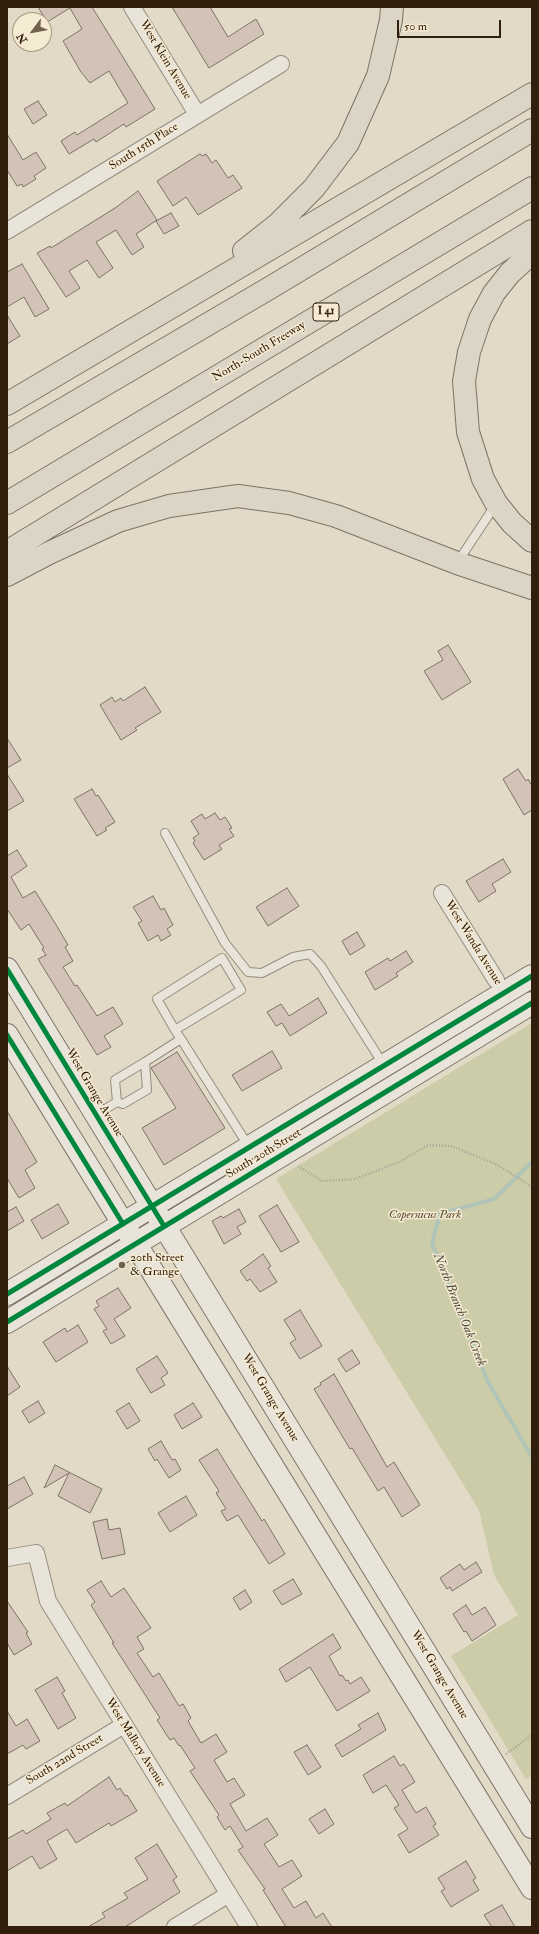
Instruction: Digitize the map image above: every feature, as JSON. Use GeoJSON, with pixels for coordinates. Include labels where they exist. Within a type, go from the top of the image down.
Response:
{"type":"FeatureCollection","features":[{"type":"Feature","properties":{"kind":"highway"},"geometry":{"type":"LineString","coordinates":[[7,404],[232,260],[277,225],[314,188],[348,143],[364,110],[378,76],[391,20],[392,7]]}},
{"type":"Feature","properties":{"kind":"highway"},"geometry":{"type":"LineString","coordinates":[[41,383],[532,94]]}},
{"type":"Feature","properties":{"kind":"highway"},"geometry":{"type":"LineString","coordinates":[[7,442],[272,286],[532,130]]}},
{"type":"Feature","properties":{"kind":"highway","name":"North-South Freeway"},"geometry":{"type":"LineString","coordinates":[[7,503],[532,188]]}},
{"type":"Feature","properties":{"kind":"highway"},"geometry":{"type":"LineString","coordinates":[[7,552],[532,231]]}},
{"type":"Feature","properties":{"kind":"highway"},"geometry":{"type":"LineString","coordinates":[[532,252],[510,273],[494,293],[480,319],[470,352],[464,380],[465,407],[472,447],[483,479],[496,503],[512,523],[532,541]]}},
{"type":"Feature","properties":{"kind":"highway"},"geometry":{"type":"LineString","coordinates":[[7,575],[49,553],[118,521],[169,506],[238,496],[289,503],[336,516],[457,563],[532,588]]}},
{"type":"Feature","properties":{"kind":"street","name":"West Klein Avenue"},"geometry":{"type":"LineString","coordinates":[[132,7],[197,114]]}},
{"type":"Feature","properties":{"kind":"street","name":"South 15th Place"},"geometry":{"type":"LineString","coordinates":[[7,231],[281,64]]}},
{"type":"Feature","properties":{"kind":"street","name":"West Wanda Avenue"},"geometry":{"type":"LineString","coordinates":[[442,893],[512,999]]}},
{"type":"Feature","properties":{"kind":"street","name":"West Grange Avenue"},"geometry":{"type":"LineString","coordinates":[[7,970],[532,1828]]}},
{"type":"Feature","properties":{"kind":"street","name":"South 20th Street"},"geometry":{"type":"LineString","coordinates":[[7,1322],[54,1280],[123,1224],[152,1206],[262,1151],[512,999],[532,976]]}},
{"type":"Feature","properties":{"kind":"street","name":"South 20th Street"},"geometry":{"type":"LineString","coordinates":[[7,1294],[54,1280],[136,1244],[164,1226],[262,1151],[384,1066],[512,999]]}},
{"type":"Feature","properties":{"kind":"street"},"geometry":{"type":"LineString","coordinates":[[7,1035],[349,1591],[528,1875]]}},
{"type":"Feature","properties":{"kind":"street"},"geometry":{"type":"LineString","coordinates":[[72,1141],[99,1119]]}},
{"type":"Feature","properties":{"kind":"street"},"geometry":{"type":"LineString","coordinates":[[182,1318],[210,1302]]}},
{"type":"Feature","properties":{"kind":"street","name":"West Mallory Avenue"},"geometry":{"type":"LineString","coordinates":[[7,1558],[36,1553],[48,1601],[249,1927]]}},
{"type":"Feature","properties":{"kind":"street"},"geometry":{"type":"LineString","coordinates":[[349,1591],[377,1574]]}},
{"type":"Feature","properties":{"kind":"street","name":"South 22nd Street"},"geometry":{"type":"LineString","coordinates":[[7,1796],[124,1725]]}},
{"type":"Feature","properties":{"kind":"street"},"geometry":{"type":"LineString","coordinates":[[175,1927],[229,1894]]}},
{"type":"Feature","properties":{"kind":"lane"},"geometry":{"type":"LineString","coordinates":[[457,563],[496,503]]}},
{"type":"Feature","properties":{"kind":"lane"},"geometry":{"type":"LineString","coordinates":[[165,833],[226,943],[248,972],[262,973],[293,957],[310,954],[321,966],[384,1066]]}},
{"type":"Feature","properties":{"kind":"lane"},"geometry":{"type":"LineString","coordinates":[[175,1030],[241,990],[222,958],[157,999],[175,1030],[181,1039],[262,1151]]}},
{"type":"Feature","properties":{"kind":"lane"},"geometry":{"type":"LineString","coordinates":[[117,1102],[115,1080],[181,1039]]}},
{"type":"Feature","properties":{"kind":"lane"},"geometry":{"type":"LineString","coordinates":[[117,1102],[123,1104],[147,1090],[144,1062]]}},
{"type":"Feature","properties":{"kind":"lane"},"geometry":{"type":"LineString","coordinates":[[99,1119],[117,1102]]}},
{"type":"Feature","properties":{"kind":"path"},"geometry":{"type":"LineString","coordinates":[[296,1165],[322,1181],[355,1179],[399,1162],[428,1145],[451,1146],[504,1170],[532,1187]]}},
{"type":"Feature","properties":{"kind":"path"},"geometry":{"type":"LineString","coordinates":[[506,1754],[532,1736]]}},
{"type":"Feature","properties":{"kind":"green space","name":"Copernicus Park"},"geometry":{"type":"Polygon","coordinates":[[[532,1023],[532,1775],[526,1779],[451,1656],[518,1615],[494,1575],[479,1510],[276,1179],[532,1023]]]}},
{"type":"Feature","properties":{"kind":"building"},"geometry":{"type":"Polygon","coordinates":[[[38,7],[92,7],[155,109],[126,127],[124,124],[96,142],[94,139],[69,154],[61,141],[75,132],[77,135],[128,103],[109,71],[90,83],[81,72],[63,41],[82,29],[70,8],[52,19],[52,12],[41,12],[38,7]]]}},
{"type":"Feature","properties":{"kind":"building"},"geometry":{"type":"Polygon","coordinates":[[[172,7],[210,7],[228,37],[256,19],[264,34],[209,68],[172,7]]]}},
{"type":"Feature","properties":{"kind":"building"},"geometry":{"type":"Polygon","coordinates":[[[38,101],[47,115],[33,124],[24,109],[38,101]]]}},
{"type":"Feature","properties":{"kind":"building"},"geometry":{"type":"Polygon","coordinates":[[[7,134],[23,160],[36,152],[46,168],[34,176],[36,179],[23,187],[22,184],[17,186],[7,170],[7,134]]]}},
{"type":"Feature","properties":{"kind":"building"},"geometry":{"type":"Polygon","coordinates":[[[200,154],[202,156],[206,154],[212,163],[216,160],[228,178],[233,175],[242,188],[198,215],[186,197],[173,206],[157,181],[200,154]]]}},
{"type":"Feature","properties":{"kind":"building"},"geometry":{"type":"Polygon","coordinates":[[[138,191],[157,220],[136,234],[144,247],[132,255],[116,230],[96,242],[113,268],[99,278],[87,260],[69,271],[80,288],[66,297],[37,253],[50,246],[51,248],[115,208],[138,191]]]}},
{"type":"Feature","properties":{"kind":"building"},"geometry":{"type":"Polygon","coordinates":[[[171,213],[179,226],[164,234],[156,221],[171,213]]]}},
{"type":"Feature","properties":{"kind":"building"},"geometry":{"type":"Polygon","coordinates":[[[22,264],[49,309],[35,317],[24,297],[7,307],[7,272],[22,264]]]}},
{"type":"Feature","properties":{"kind":"building"},"geometry":{"type":"Polygon","coordinates":[[[7,315],[20,336],[7,344],[7,315]]]}},
{"type":"Feature","properties":{"kind":"building"},"geometry":{"type":"Polygon","coordinates":[[[448,645],[471,682],[442,700],[424,671],[443,660],[438,651],[448,645]]]}},
{"type":"Feature","properties":{"kind":"building"},"geometry":{"type":"Polygon","coordinates":[[[145,687],[161,712],[135,728],[137,730],[121,740],[100,705],[112,697],[115,702],[121,698],[123,701],[145,687]]]}},
{"type":"Feature","properties":{"kind":"building"},"geometry":{"type":"Polygon","coordinates":[[[7,738],[21,760],[7,768],[7,738]]]}},
{"type":"Feature","properties":{"kind":"building"},"geometry":{"type":"Polygon","coordinates":[[[518,769],[526,781],[528,779],[532,786],[532,810],[524,815],[503,779],[518,769]]]}},
{"type":"Feature","properties":{"kind":"building"},"geometry":{"type":"Polygon","coordinates":[[[7,774],[24,801],[7,811],[7,774]]]}},
{"type":"Feature","properties":{"kind":"building"},"geometry":{"type":"Polygon","coordinates":[[[92,789],[96,796],[98,795],[115,822],[105,828],[107,830],[97,836],[74,799],[92,789]]]}},
{"type":"Feature","properties":{"kind":"building"},"geometry":{"type":"Polygon","coordinates":[[[215,813],[220,820],[225,817],[232,828],[229,829],[234,836],[219,845],[222,849],[204,860],[193,843],[195,841],[193,838],[199,834],[191,821],[202,814],[205,819],[215,813]]]}},
{"type":"Feature","properties":{"kind":"building"},"geometry":{"type":"Polygon","coordinates":[[[17,850],[27,866],[11,877],[23,898],[35,891],[68,945],[65,947],[73,961],[63,967],[75,986],[77,985],[97,1016],[113,1007],[123,1024],[104,1036],[111,1047],[97,1055],[38,959],[46,955],[42,949],[44,948],[29,924],[21,930],[7,909],[7,856],[17,850]]]}},
{"type":"Feature","properties":{"kind":"building"},"geometry":{"type":"Polygon","coordinates":[[[503,859],[511,872],[492,884],[496,891],[479,902],[466,881],[503,859]]]}},
{"type":"Feature","properties":{"kind":"building"},"geometry":{"type":"Polygon","coordinates":[[[287,888],[299,906],[268,926],[256,907],[287,888]]]}},
{"type":"Feature","properties":{"kind":"building"},"geometry":{"type":"Polygon","coordinates":[[[153,896],[161,910],[164,908],[173,925],[167,929],[171,935],[161,941],[158,935],[148,941],[138,923],[142,921],[133,907],[153,896]]]}},
{"type":"Feature","properties":{"kind":"building"},"geometry":{"type":"Polygon","coordinates":[[[357,932],[365,946],[350,955],[342,941],[357,932]]]}},
{"type":"Feature","properties":{"kind":"building"},"geometry":{"type":"Polygon","coordinates":[[[406,951],[413,962],[396,973],[398,976],[375,990],[365,972],[388,958],[390,961],[406,951]]]}},
{"type":"Feature","properties":{"kind":"building"},"geometry":{"type":"Polygon","coordinates":[[[318,998],[327,1013],[290,1036],[282,1023],[276,1026],[267,1012],[281,1004],[289,1016],[318,998]]]}},
{"type":"Feature","properties":{"kind":"building"},"geometry":{"type":"Polygon","coordinates":[[[272,1051],[282,1068],[242,1091],[232,1075],[272,1051]]]}},
{"type":"Feature","properties":{"kind":"building"},"geometry":{"type":"Polygon","coordinates":[[[177,1052],[225,1128],[164,1165],[142,1128],[176,1108],[151,1068],[177,1052]]]}},
{"type":"Feature","properties":{"kind":"building"},"geometry":{"type":"Polygon","coordinates":[[[7,1111],[37,1162],[25,1170],[35,1188],[19,1198],[7,1178],[7,1111]]]}},
{"type":"Feature","properties":{"kind":"building"},"geometry":{"type":"Polygon","coordinates":[[[58,1204],[69,1223],[42,1239],[31,1220],[58,1204]]]}},
{"type":"Feature","properties":{"kind":"building"},"geometry":{"type":"Polygon","coordinates":[[[277,1205],[299,1242],[281,1252],[259,1216],[277,1205]]]}},
{"type":"Feature","properties":{"kind":"building"},"geometry":{"type":"Polygon","coordinates":[[[16,1207],[24,1221],[7,1231],[7,1212],[16,1207]]]}},
{"type":"Feature","properties":{"kind":"building"},"geometry":{"type":"Polygon","coordinates":[[[239,1209],[246,1222],[237,1227],[241,1234],[224,1244],[212,1221],[221,1216],[223,1218],[239,1209]]]}},
{"type":"Feature","properties":{"kind":"building"},"geometry":{"type":"Polygon","coordinates":[[[263,1254],[271,1266],[268,1268],[277,1282],[260,1292],[250,1279],[247,1281],[240,1271],[263,1254]]]}},
{"type":"Feature","properties":{"kind":"building"},"geometry":{"type":"Polygon","coordinates":[[[118,1288],[131,1308],[114,1319],[125,1336],[111,1344],[103,1331],[107,1329],[94,1309],[99,1306],[96,1301],[118,1288]]]}},
{"type":"Feature","properties":{"kind":"building"},"geometry":{"type":"Polygon","coordinates":[[[300,1310],[322,1346],[300,1359],[290,1343],[296,1339],[284,1320],[300,1310]]]}},
{"type":"Feature","properties":{"kind":"building"},"geometry":{"type":"Polygon","coordinates":[[[78,1325],[88,1342],[56,1362],[43,1342],[65,1328],[67,1332],[78,1325]]]}},
{"type":"Feature","properties":{"kind":"building"},"geometry":{"type":"Polygon","coordinates":[[[352,1350],[360,1363],[346,1372],[338,1359],[352,1350]]]}},
{"type":"Feature","properties":{"kind":"building"},"geometry":{"type":"Polygon","coordinates":[[[157,1356],[168,1373],[161,1378],[165,1385],[151,1393],[136,1369],[157,1356]]]}},
{"type":"Feature","properties":{"kind":"building"},"geometry":{"type":"Polygon","coordinates":[[[7,1366],[20,1387],[7,1396],[7,1366]]]}},
{"type":"Feature","properties":{"kind":"building"},"geometry":{"type":"Polygon","coordinates":[[[334,1374],[387,1467],[394,1462],[420,1505],[402,1517],[384,1487],[378,1491],[352,1448],[350,1449],[314,1389],[334,1374]]]}},
{"type":"Feature","properties":{"kind":"building"},"geometry":{"type":"Polygon","coordinates":[[[38,1401],[45,1413],[29,1423],[22,1411],[38,1401]]]}},
{"type":"Feature","properties":{"kind":"building"},"geometry":{"type":"Polygon","coordinates":[[[129,1403],[140,1421],[127,1429],[116,1411],[129,1403]]]}},
{"type":"Feature","properties":{"kind":"building"},"geometry":{"type":"Polygon","coordinates":[[[193,1403],[202,1417],[182,1429],[174,1415],[193,1403]]]}},
{"type":"Feature","properties":{"kind":"building"},"geometry":{"type":"Polygon","coordinates":[[[161,1441],[172,1460],[175,1459],[181,1470],[169,1478],[157,1459],[155,1461],[148,1449],[161,1441]]]}},
{"type":"Feature","properties":{"kind":"building"},"geometry":{"type":"Polygon","coordinates":[[[217,1449],[262,1521],[264,1519],[285,1554],[269,1564],[238,1515],[227,1521],[221,1511],[226,1509],[216,1493],[219,1491],[199,1460],[217,1449]]]}},
{"type":"Feature","properties":{"kind":"building"},"geometry":{"type":"Polygon","coordinates":[[[55,1465],[102,1489],[90,1513],[58,1496],[69,1473],[44,1488],[55,1465]]]}},
{"type":"Feature","properties":{"kind":"building"},"geometry":{"type":"Polygon","coordinates":[[[24,1477],[33,1494],[7,1509],[7,1486],[24,1477]]]}},
{"type":"Feature","properties":{"kind":"building"},"geometry":{"type":"Polygon","coordinates":[[[186,1496],[197,1515],[170,1532],[158,1513],[186,1496]]]}},
{"type":"Feature","properties":{"kind":"building"},"geometry":{"type":"Polygon","coordinates":[[[107,1519],[109,1530],[120,1528],[125,1554],[102,1559],[93,1522],[107,1519]]]}},
{"type":"Feature","properties":{"kind":"building"},"geometry":{"type":"Polygon","coordinates":[[[476,1562],[482,1572],[452,1591],[450,1587],[447,1589],[440,1578],[460,1564],[464,1570],[476,1562]]]}},
{"type":"Feature","properties":{"kind":"building"},"geometry":{"type":"Polygon","coordinates":[[[293,1579],[302,1594],[282,1605],[273,1591],[293,1579]]]}},
{"type":"Feature","properties":{"kind":"building"},"geometry":{"type":"Polygon","coordinates":[[[101,1581],[111,1597],[124,1588],[151,1628],[137,1637],[144,1649],[137,1653],[153,1677],[159,1673],[179,1706],[183,1704],[191,1718],[188,1721],[201,1743],[216,1734],[227,1752],[214,1760],[227,1782],[234,1778],[245,1795],[230,1804],[246,1831],[267,1818],[278,1835],[264,1844],[279,1867],[292,1860],[302,1876],[282,1889],[294,1908],[306,1901],[316,1918],[323,1913],[332,1927],[286,1927],[263,1890],[265,1889],[238,1850],[243,1847],[230,1826],[225,1830],[217,1817],[219,1815],[190,1771],[195,1768],[180,1745],[179,1746],[174,1738],[170,1740],[157,1720],[160,1718],[112,1643],[114,1643],[91,1605],[95,1602],[87,1590],[101,1581]]]}},
{"type":"Feature","properties":{"kind":"building"},"geometry":{"type":"Polygon","coordinates":[[[245,1590],[252,1602],[240,1610],[233,1598],[245,1590]]]}},
{"type":"Feature","properties":{"kind":"building"},"geometry":{"type":"Polygon","coordinates":[[[7,1601],[28,1632],[26,1633],[32,1644],[14,1655],[7,1643],[7,1601]]]}},
{"type":"Feature","properties":{"kind":"building"},"geometry":{"type":"Polygon","coordinates":[[[466,1605],[472,1615],[485,1607],[496,1625],[472,1641],[466,1631],[464,1632],[453,1614],[466,1605]]]}},
{"type":"Feature","properties":{"kind":"building"},"geometry":{"type":"Polygon","coordinates":[[[333,1634],[341,1648],[329,1656],[340,1676],[342,1675],[350,1684],[361,1677],[370,1691],[337,1711],[310,1667],[286,1682],[279,1669],[333,1634]]]}},
{"type":"Feature","properties":{"kind":"building"},"geometry":{"type":"Polygon","coordinates":[[[57,1677],[65,1691],[62,1693],[76,1718],[58,1729],[35,1690],[57,1677]]]}},
{"type":"Feature","properties":{"kind":"building"},"geometry":{"type":"Polygon","coordinates":[[[7,1711],[16,1726],[27,1719],[40,1741],[26,1749],[23,1745],[7,1754],[7,1711]]]}},
{"type":"Feature","properties":{"kind":"building"},"geometry":{"type":"Polygon","coordinates":[[[378,1713],[386,1730],[342,1757],[335,1745],[361,1729],[358,1725],[378,1713]]]}},
{"type":"Feature","properties":{"kind":"building"},"geometry":{"type":"Polygon","coordinates":[[[307,1745],[321,1767],[308,1775],[294,1752],[307,1745]]]}},
{"type":"Feature","properties":{"kind":"building"},"geometry":{"type":"Polygon","coordinates":[[[394,1756],[400,1766],[404,1764],[415,1782],[402,1790],[416,1813],[426,1807],[436,1824],[433,1826],[439,1835],[409,1853],[398,1835],[408,1829],[394,1808],[399,1805],[386,1785],[373,1793],[363,1775],[394,1756]]]}},
{"type":"Feature","properties":{"kind":"building"},"geometry":{"type":"Polygon","coordinates":[[[109,1777],[117,1790],[120,1788],[125,1796],[127,1795],[137,1811],[111,1826],[109,1823],[76,1843],[67,1829],[47,1841],[57,1859],[40,1869],[32,1856],[7,1871],[7,1839],[23,1830],[26,1834],[51,1819],[47,1813],[65,1803],[67,1806],[109,1777]]]}},
{"type":"Feature","properties":{"kind":"building"},"geometry":{"type":"Polygon","coordinates":[[[325,1809],[334,1824],[319,1834],[309,1819],[325,1809]]]}},
{"type":"Feature","properties":{"kind":"building"},"geometry":{"type":"Polygon","coordinates":[[[157,1844],[177,1877],[173,1880],[180,1892],[125,1927],[88,1927],[105,1917],[102,1913],[128,1898],[124,1893],[148,1879],[135,1858],[157,1844]]]}},
{"type":"Feature","properties":{"kind":"building"},"geometry":{"type":"Polygon","coordinates":[[[466,1861],[476,1878],[473,1880],[479,1890],[451,1907],[441,1891],[445,1889],[438,1878],[466,1861]]]}},
{"type":"Feature","properties":{"kind":"building"},"geometry":{"type":"Polygon","coordinates":[[[502,1905],[515,1927],[492,1927],[484,1915],[502,1905]]]}},
{"type":"Feature","properties":{"kind":"waterway","name":"North Branch Oak Creek"},"geometry":{"type":"LineString","coordinates":[[532,1162],[494,1199],[440,1214],[432,1243],[488,1382],[532,1457]]}},
{"type":"Feature","properties":{"kind":"cycle path"},"geometry":{"type":"LineString","coordinates":[[7,969],[164,1226]]}},
{"type":"Feature","properties":{"kind":"cycle path"},"geometry":{"type":"LineString","coordinates":[[7,1294],[532,976]]}},
{"type":"Feature","properties":{"kind":"cycle path"},"geometry":{"type":"LineString","coordinates":[[7,1322],[532,1003]]}},
{"type":"Feature","properties":{"kind":"cycle path"},"geometry":{"type":"LineString","coordinates":[[7,1035],[123,1224]]}},
{"type":"Feature","properties":{"kind":"place","name":"20th Street & Grange"},"geometry":{"type":"Point","coordinates":[122,1265]}}]}
